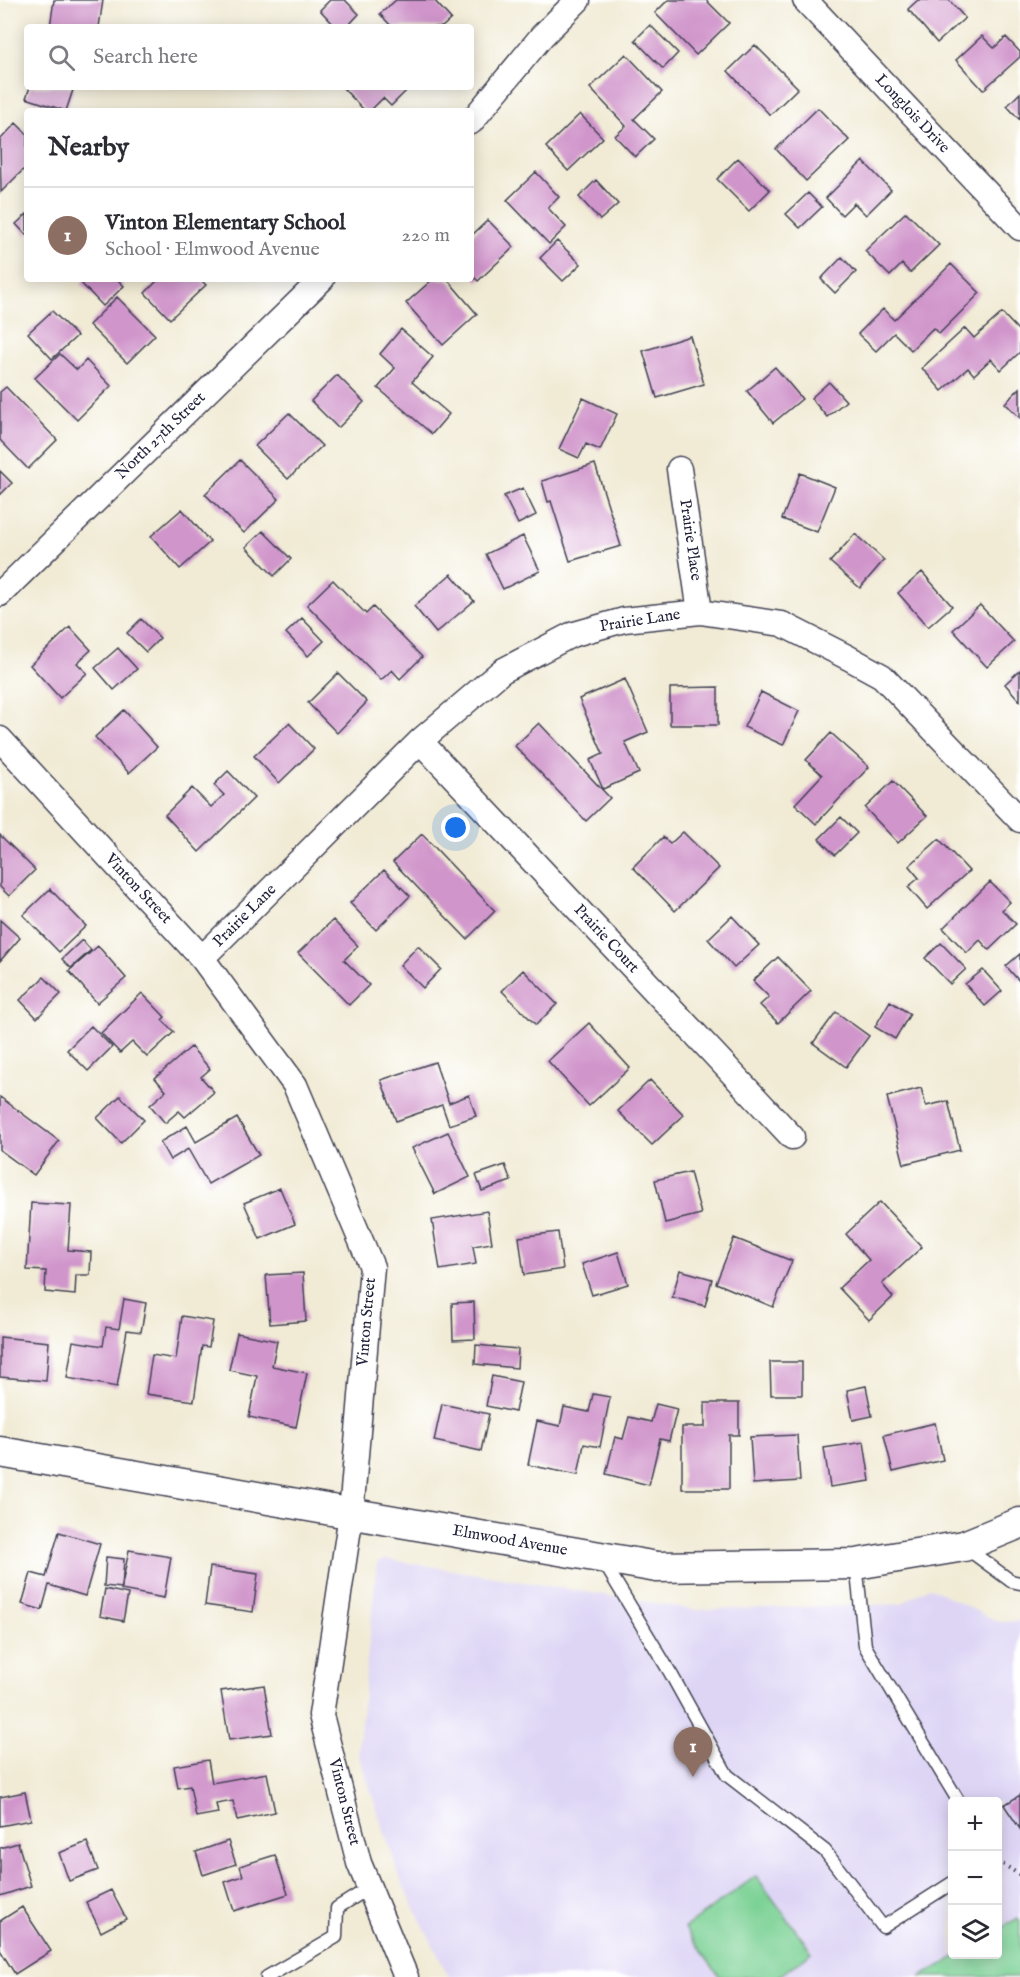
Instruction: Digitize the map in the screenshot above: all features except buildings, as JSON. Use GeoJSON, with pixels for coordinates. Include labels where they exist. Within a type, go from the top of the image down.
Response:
{"type":"FeatureCollection","features":[{"type":"Feature","properties":{"kind":"street"},"geometry":{"type":"LineString","coordinates":[[474,118],[543,36],[578,0]]}},
{"type":"Feature","properties":{"kind":"street","name":"Longlois Drive"},"geometry":{"type":"LineString","coordinates":[[805,0],[1020,228]]}},
{"type":"Feature","properties":{"kind":"street","name":"North 27th Street"},"geometry":{"type":"LineString","coordinates":[[0,594],[319,282]]}},
{"type":"Feature","properties":{"kind":"street","name":"Prairie Place"},"geometry":{"type":"LineString","coordinates":[[680,468],[700,612]]}},
{"type":"Feature","properties":{"kind":"street","name":"Prairie Lane"},"geometry":{"type":"LineString","coordinates":[[202,958],[420,741],[502,671],[571,635],[624,620],[700,612],[782,624],[882,676],[1020,820]]}},
{"type":"Feature","properties":{"kind":"street","name":"Vinton Street"},"geometry":{"type":"LineString","coordinates":[[0,739],[202,958],[295,1086],[372,1267],[351,1514],[321,1715],[359,1863],[406,1977]]}},
{"type":"Feature","properties":{"kind":"street","name":"Prairie Court"},"geometry":{"type":"LineString","coordinates":[[420,741],[792,1137]]}},
{"type":"Feature","properties":{"kind":"street","name":"Elmwood Avenue"},"geometry":{"type":"LineString","coordinates":[[0,1452],[657,1567],[856,1564],[964,1546],[1020,1523]]}},
{"type":"Feature","properties":{"kind":"lane"},"geometry":{"type":"LineString","coordinates":[[964,1546],[1011,1581],[1020,1583]]}},
{"type":"Feature","properties":{"kind":"lane"},"geometry":{"type":"LineString","coordinates":[[601,1557],[671,1674],[727,1775],[825,1851],[883,1927],[948,1886]]}},
{"type":"Feature","properties":{"kind":"lane"},"geometry":{"type":"LineString","coordinates":[[856,1564],[864,1646],[956,1797]]}},
{"type":"Feature","properties":{"kind":"lane"},"geometry":{"type":"LineString","coordinates":[[267,1977],[336,1937],[337,1908],[369,1888]]}},
{"type":"Feature","properties":{"kind":"path"},"geometry":{"type":"LineString","coordinates":[[1002,1864],[1020,1875]]}},
{"type":"Feature","properties":{"kind":"shaded area"},"geometry":{"type":"Polygon","coordinates":[[[385,1559],[696,1610],[901,1604],[929,1587],[998,1622],[1020,1621],[1020,1977],[449,1977],[401,1881],[358,1753],[377,1562],[385,1559]]]}},
{"type":"Feature","properties":{"kind":"green space"},"geometry":{"type":"Polygon","coordinates":[[[756,1876],[812,1952],[778,1977],[720,1977],[684,1928],[756,1876]]]}},
{"type":"Feature","properties":{"kind":"green space"},"geometry":{"type":"Polygon","coordinates":[[[1018,1918],[1020,1921],[1020,1977],[921,1977],[951,1959],[1002,1959],[1002,1928],[1018,1918]]]}},
{"type":"Feature","properties":{"kind":"place","name":"Vinton Elementary School"},"geometry":{"type":"Point","coordinates":[693,1777]}}]}
